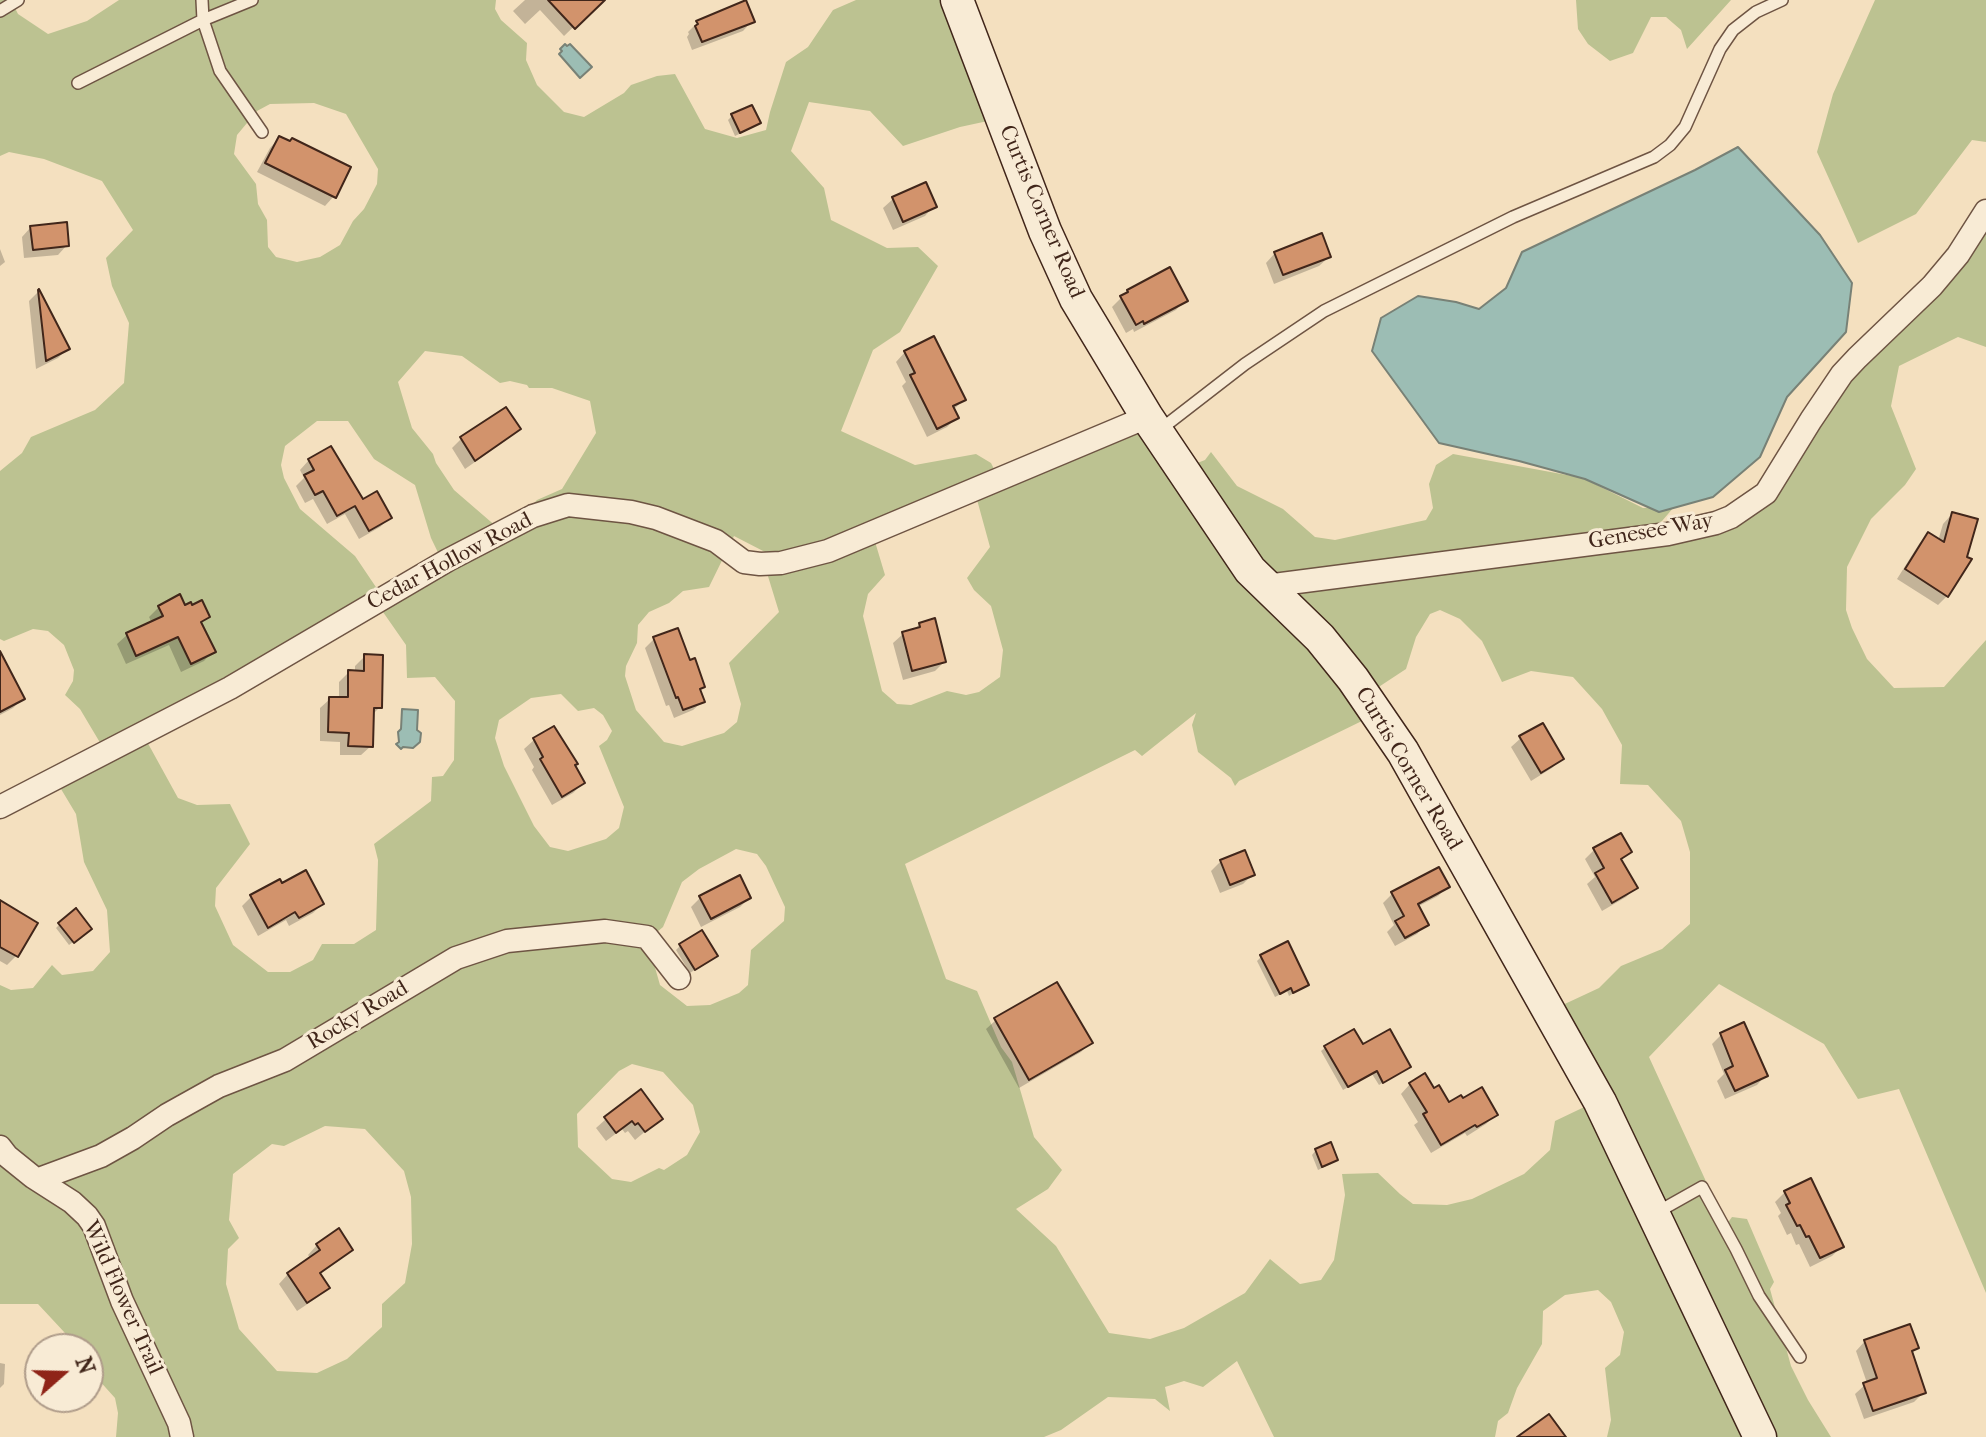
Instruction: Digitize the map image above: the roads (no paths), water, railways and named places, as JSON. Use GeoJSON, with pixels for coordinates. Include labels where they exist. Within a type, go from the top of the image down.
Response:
{"type":"FeatureCollection","features":[{"type":"Feature","properties":{"kind":"street","name":"Curtis Corner Road"},"geometry":{"type":"LineString","coordinates":[[957,0],[1059,265],[1076,299],[1152,425],[1250,570],[1320,638],[1353,679],[1403,752],[1600,1102],[1760,1437]]}},
{"type":"Feature","properties":{"kind":"street","name":"Genesee Way"},"geometry":{"type":"LineString","coordinates":[[1266,586],[1668,534],[1731,517],[1766,493],[1842,374],[1932,286],[1958,255],[1986,211]]}},
{"type":"Feature","properties":{"kind":"street","name":"Cedar Hollow Road"},"geometry":{"type":"LineString","coordinates":[[0,807],[230,688],[448,560],[533,516],[568,505],[631,512],[716,541],[744,562],[781,563],[828,551],[1152,425]]}},
{"type":"Feature","properties":{"kind":"street","name":"Rocky Road"},"geometry":{"type":"LineString","coordinates":[[39,1179],[101,1156],[219,1086],[285,1060],[456,958],[507,941],[605,931],[647,937],[679,978]]}},
{"type":"Feature","properties":{"kind":"street","name":"Wild Flower Trail"},"geometry":{"type":"LineString","coordinates":[[0,1147],[7,1156],[72,1202],[94,1226],[122,1301],[179,1423],[182,1437]]}},
{"type":"Feature","properties":{"kind":"lane"},"geometry":{"type":"LineString","coordinates":[[0,11],[18,0]]}},
{"type":"Feature","properties":{"kind":"lane"},"geometry":{"type":"LineString","coordinates":[[202,0],[203,20],[220,71],[262,132]]}},
{"type":"Feature","properties":{"kind":"lane"},"geometry":{"type":"LineString","coordinates":[[78,83],[203,20],[252,0]]}},
{"type":"Feature","properties":{"kind":"lane"},"geometry":{"type":"LineString","coordinates":[[1152,425],[1324,311],[1513,217],[1654,157],[1670,145],[1685,127],[1720,49],[1733,30],[1756,12],[1782,0]]}},
{"type":"Feature","properties":{"kind":"lane"},"geometry":{"type":"LineString","coordinates":[[1654,1215],[1702,1187],[1759,1296],[1800,1357]]}},
{"type":"Feature","properties":{"kind":"water"},"geometry":{"type":"Polygon","coordinates":[[[565,44],[570,44],[592,67],[580,78],[559,54],[565,44]]]}},
{"type":"Feature","properties":{"kind":"water"},"geometry":{"type":"Polygon","coordinates":[[[1738,147],[1820,235],[1852,283],[1846,332],[1787,397],[1760,457],[1713,497],[1659,512],[1585,479],[1439,443],[1372,351],[1381,318],[1418,296],[1479,309],[1506,288],[1522,252],[1738,147]]]}},
{"type":"Feature","properties":{"kind":"water"},"geometry":{"type":"Polygon","coordinates":[[[402,709],[418,710],[420,742],[413,748],[401,749],[396,744],[399,742],[402,709]]]}}]}
